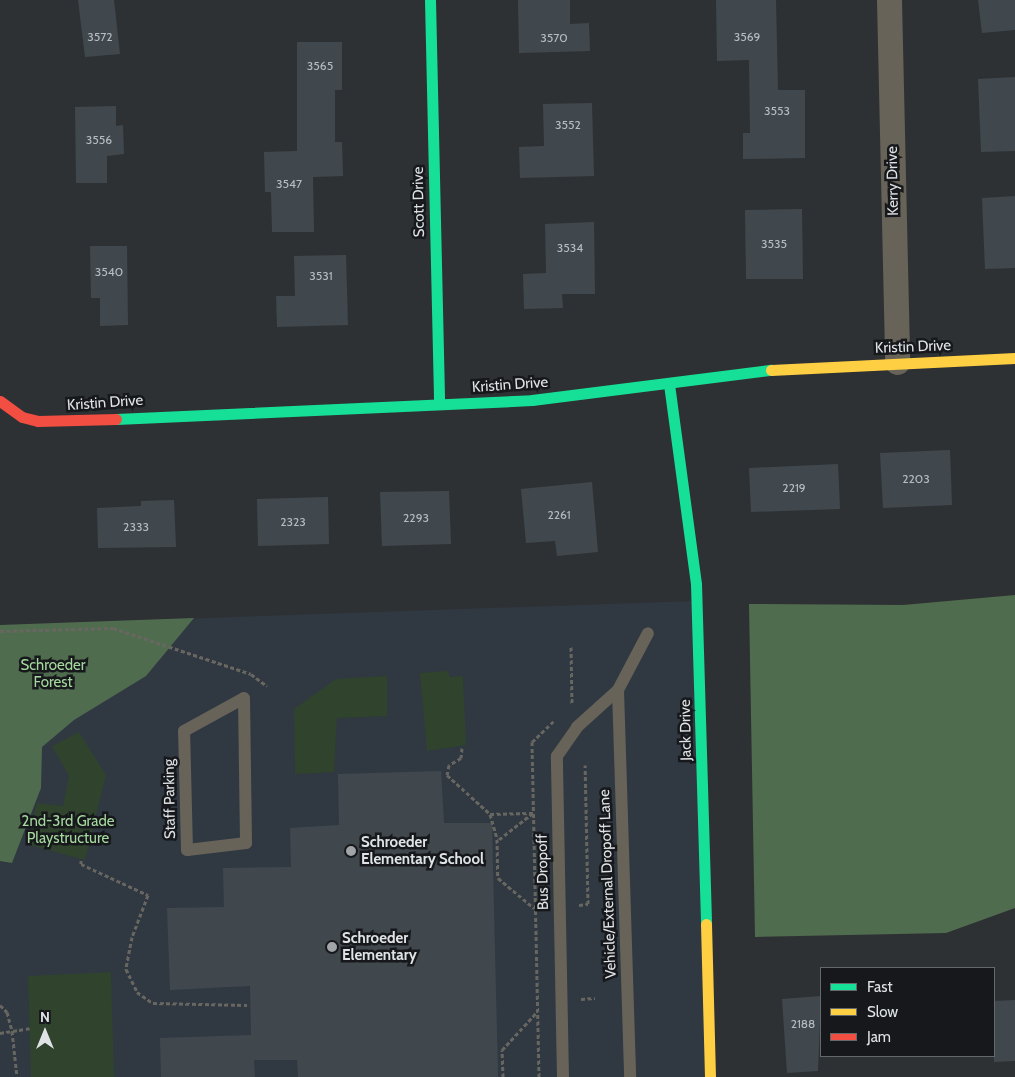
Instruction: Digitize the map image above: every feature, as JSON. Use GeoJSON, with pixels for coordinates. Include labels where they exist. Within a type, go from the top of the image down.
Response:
{"type":"FeatureCollection","features":[{"type":"Feature","properties":{"kind":"street","name":"Scott Drive"},"geometry":{"type":"LineString","coordinates":[[430,0],[439,404]]}},
{"type":"Feature","properties":{"kind":"street","name":"Kerry Drive"},"geometry":{"type":"LineString","coordinates":[[889,0],[897,362]]}},
{"type":"Feature","properties":{"kind":"street","name":"Kristin Drive"},"geometry":{"type":"LineString","coordinates":[[4,405],[38,421],[65,421],[257,410],[532,400],[790,368],[1015,358]]}},
{"type":"Feature","properties":{"kind":"street","name":"Jack Drive"},"geometry":{"type":"LineString","coordinates":[[669,384],[696,584],[710,1077]]}},
{"type":"Feature","properties":{"kind":"lane"},"geometry":{"type":"LineString","coordinates":[[618,690],[648,633]]}},
{"type":"Feature","properties":{"kind":"lane","name":"Bus Dropoff"},"geometry":{"type":"LineString","coordinates":[[564,1077],[557,756],[577,727],[618,690]]}},
{"type":"Feature","properties":{"kind":"lane","name":"Vehicle/External Dropoff Lane"},"geometry":{"type":"LineString","coordinates":[[618,690],[630,1077]]}},
{"type":"Feature","properties":{"kind":"lane","name":"Staff Parking"},"geometry":{"type":"LineString","coordinates":[[244,698],[246,843],[187,850],[184,731],[244,698]]}},
{"type":"Feature","properties":{"kind":"path"},"geometry":{"type":"LineString","coordinates":[[0,631],[113,628],[251,674],[267,686]]}},
{"type":"Feature","properties":{"kind":"path"},"geometry":{"type":"LineString","coordinates":[[462,748],[461,758],[449,765],[447,775],[490,814],[497,842],[498,878],[535,909]]}},
{"type":"Feature","properties":{"kind":"path"},"geometry":{"type":"LineString","coordinates":[[571,906],[588,904],[585,765]]}},
{"type":"Feature","properties":{"kind":"path"},"geometry":{"type":"LineString","coordinates":[[490,814],[533,813],[497,842]]}},
{"type":"Feature","properties":{"kind":"path"},"geometry":{"type":"LineString","coordinates":[[82,860],[82,864],[148,895],[132,937],[126,969],[137,992],[153,1003],[247,1004]]}},
{"type":"Feature","properties":{"kind":"path"},"geometry":{"type":"LineString","coordinates":[[0,1005],[7,1012],[12,1030],[17,1077]]}},
{"type":"Feature","properties":{"kind":"path"},"geometry":{"type":"LineString","coordinates":[[503,1077],[502,1050],[537,1012]]}},
{"type":"Feature","properties":{"kind":"path"},"geometry":{"type":"LineString","coordinates":[[0,1033],[30,1028]]}},
{"type":"Feature","properties":{"kind":"shaded area","name":"Schroeder Elementary School"},"geometry":{"type":"Polygon","coordinates":[[[694,601],[708,1077],[0,1077],[0,625],[694,601]]]}},
{"type":"Feature","properties":{"kind":"green space"},"geometry":{"type":"Polygon","coordinates":[[[1015,595],[1015,908],[946,933],[755,937],[749,604],[903,605],[1015,595]]]}},
{"type":"Feature","properties":{"kind":"green space","name":"Schroeder Forest"},"geometry":{"type":"Polygon","coordinates":[[[194,618],[146,676],[74,720],[42,747],[41,788],[12,863],[0,861],[0,625],[194,618]]]}},
{"type":"Feature","properties":{"kind":"green space"},"geometry":{"type":"Polygon","coordinates":[[[448,671],[450,677],[463,676],[466,745],[427,751],[420,673],[448,671]]]}},
{"type":"Feature","properties":{"kind":"green space"},"geometry":{"type":"Polygon","coordinates":[[[387,676],[387,716],[337,718],[334,772],[295,774],[294,709],[336,679],[387,676]]]}},
{"type":"Feature","properties":{"kind":"green space","name":"2nd-3rd Grade Playstructure"},"geometry":{"type":"Polygon","coordinates":[[[79,732],[106,775],[85,860],[26,844],[37,803],[63,806],[69,776],[52,746],[79,732]]]}},
{"type":"Feature","properties":{"kind":"green space"},"geometry":{"type":"Polygon","coordinates":[[[111,972],[114,1077],[31,1077],[28,976],[111,972]]]}},
{"type":"Feature","properties":{"kind":"building"},"geometry":{"type":"Polygon","coordinates":[[[78,0],[114,0],[120,54],[85,57],[78,0]]]}},
{"type":"Feature","properties":{"kind":"building"},"geometry":{"type":"Polygon","coordinates":[[[518,0],[570,0],[570,24],[589,23],[590,51],[519,53],[518,0]]]}},
{"type":"Feature","properties":{"kind":"building"},"geometry":{"type":"Polygon","coordinates":[[[716,0],[776,0],[778,90],[805,90],[805,158],[743,159],[743,133],[750,133],[749,60],[717,61],[716,0]]]}},
{"type":"Feature","properties":{"kind":"building"},"geometry":{"type":"Polygon","coordinates":[[[978,0],[1015,0],[1015,30],[982,33],[978,0]]]}},
{"type":"Feature","properties":{"kind":"building"},"geometry":{"type":"Polygon","coordinates":[[[297,42],[342,42],[342,90],[335,90],[335,142],[342,142],[343,176],[313,177],[314,232],[272,232],[271,192],[265,192],[264,152],[297,151],[297,42]]]}},
{"type":"Feature","properties":{"kind":"building"},"geometry":{"type":"Polygon","coordinates":[[[1015,77],[1015,151],[981,152],[978,79],[1015,77]]]}},
{"type":"Feature","properties":{"kind":"building"},"geometry":{"type":"Polygon","coordinates":[[[592,103],[594,176],[520,178],[519,147],[544,146],[543,104],[592,103]]]}},
{"type":"Feature","properties":{"kind":"building"},"geometry":{"type":"Polygon","coordinates":[[[116,106],[116,126],[123,125],[124,154],[107,156],[107,183],[76,183],[75,107],[116,106]]]}},
{"type":"Feature","properties":{"kind":"building"},"geometry":{"type":"Polygon","coordinates":[[[1015,196],[1015,268],[985,269],[982,198],[1015,196]]]}},
{"type":"Feature","properties":{"kind":"building"},"geometry":{"type":"Polygon","coordinates":[[[802,209],[803,279],[746,279],[745,210],[802,209]]]}},
{"type":"Feature","properties":{"kind":"building"},"geometry":{"type":"Polygon","coordinates":[[[594,222],[595,294],[562,294],[563,308],[524,309],[523,274],[546,273],[545,224],[594,222]]]}},
{"type":"Feature","properties":{"kind":"building"},"geometry":{"type":"Polygon","coordinates":[[[90,246],[127,246],[128,325],[100,326],[100,298],[91,298],[90,246]]]}},
{"type":"Feature","properties":{"kind":"building"},"geometry":{"type":"Polygon","coordinates":[[[346,255],[348,325],[277,327],[276,296],[295,296],[294,256],[346,255]]]}},
{"type":"Feature","properties":{"kind":"building"},"geometry":{"type":"Polygon","coordinates":[[[950,450],[952,505],[883,508],[880,453],[950,450]]]}},
{"type":"Feature","properties":{"kind":"building"},"geometry":{"type":"Polygon","coordinates":[[[838,464],[840,509],[751,512],[749,468],[838,464]]]}},
{"type":"Feature","properties":{"kind":"building"},"geometry":{"type":"Polygon","coordinates":[[[592,482],[598,552],[557,556],[555,541],[526,543],[521,489],[592,482]]]}},
{"type":"Feature","properties":{"kind":"building"},"geometry":{"type":"Polygon","coordinates":[[[449,491],[451,544],[382,546],[380,492],[449,491]]]}},
{"type":"Feature","properties":{"kind":"building"},"geometry":{"type":"Polygon","coordinates":[[[328,497],[329,544],[258,546],[257,499],[328,497]]]}},
{"type":"Feature","properties":{"kind":"building"},"geometry":{"type":"Polygon","coordinates":[[[174,500],[176,547],[98,548],[97,508],[141,506],[141,501],[174,500]]]}},
{"type":"Feature","properties":{"kind":"building","name":"Schroeder Elementary"},"geometry":{"type":"Polygon","coordinates":[[[441,771],[444,823],[492,823],[498,1077],[298,1077],[297,1060],[254,1060],[255,1077],[161,1077],[160,1038],[251,1035],[250,986],[170,990],[167,908],[224,907],[223,868],[291,867],[290,828],[339,825],[338,774],[441,771]]]}},
{"type":"Feature","properties":{"kind":"building"},"geometry":{"type":"Polygon","coordinates":[[[820,996],[818,1071],[787,1073],[782,999],[820,996]]]}},
{"type":"Feature","properties":{"kind":"building"},"geometry":{"type":"Polygon","coordinates":[[[1015,1000],[1015,1061],[994,1062],[995,1001],[1015,1000]]]}},
{"type":"Feature","properties":{"kind":"traffic: fast"},"geometry":{"type":"LineString","coordinates":[[430,0],[439,404]]}},
{"type":"Feature","properties":{"kind":"traffic: fast"},"geometry":{"type":"LineString","coordinates":[[116,419],[532,400],[771,370]]}},
{"type":"Feature","properties":{"kind":"traffic: fast"},"geometry":{"type":"LineString","coordinates":[[669,384],[696,584],[706,924]]}},
{"type":"Feature","properties":{"kind":"traffic: slow"},"geometry":{"type":"LineString","coordinates":[[771,370],[1015,358]]}},
{"type":"Feature","properties":{"kind":"traffic: slow"},"geometry":{"type":"LineString","coordinates":[[706,924],[710,1077]]}},
{"type":"Feature","properties":{"kind":"traffic: jam"},"geometry":{"type":"LineString","coordinates":[[0,401],[22,417],[38,421],[116,419]]}},
{"type":"Feature","properties":{"kind":"place","name":"Schroeder Elementary School"},"geometry":{"type":"Point","coordinates":[351,851]}},
{"type":"Feature","properties":{"kind":"place","name":"Schroeder Elementary"},"geometry":{"type":"Point","coordinates":[332,947]}}]}
